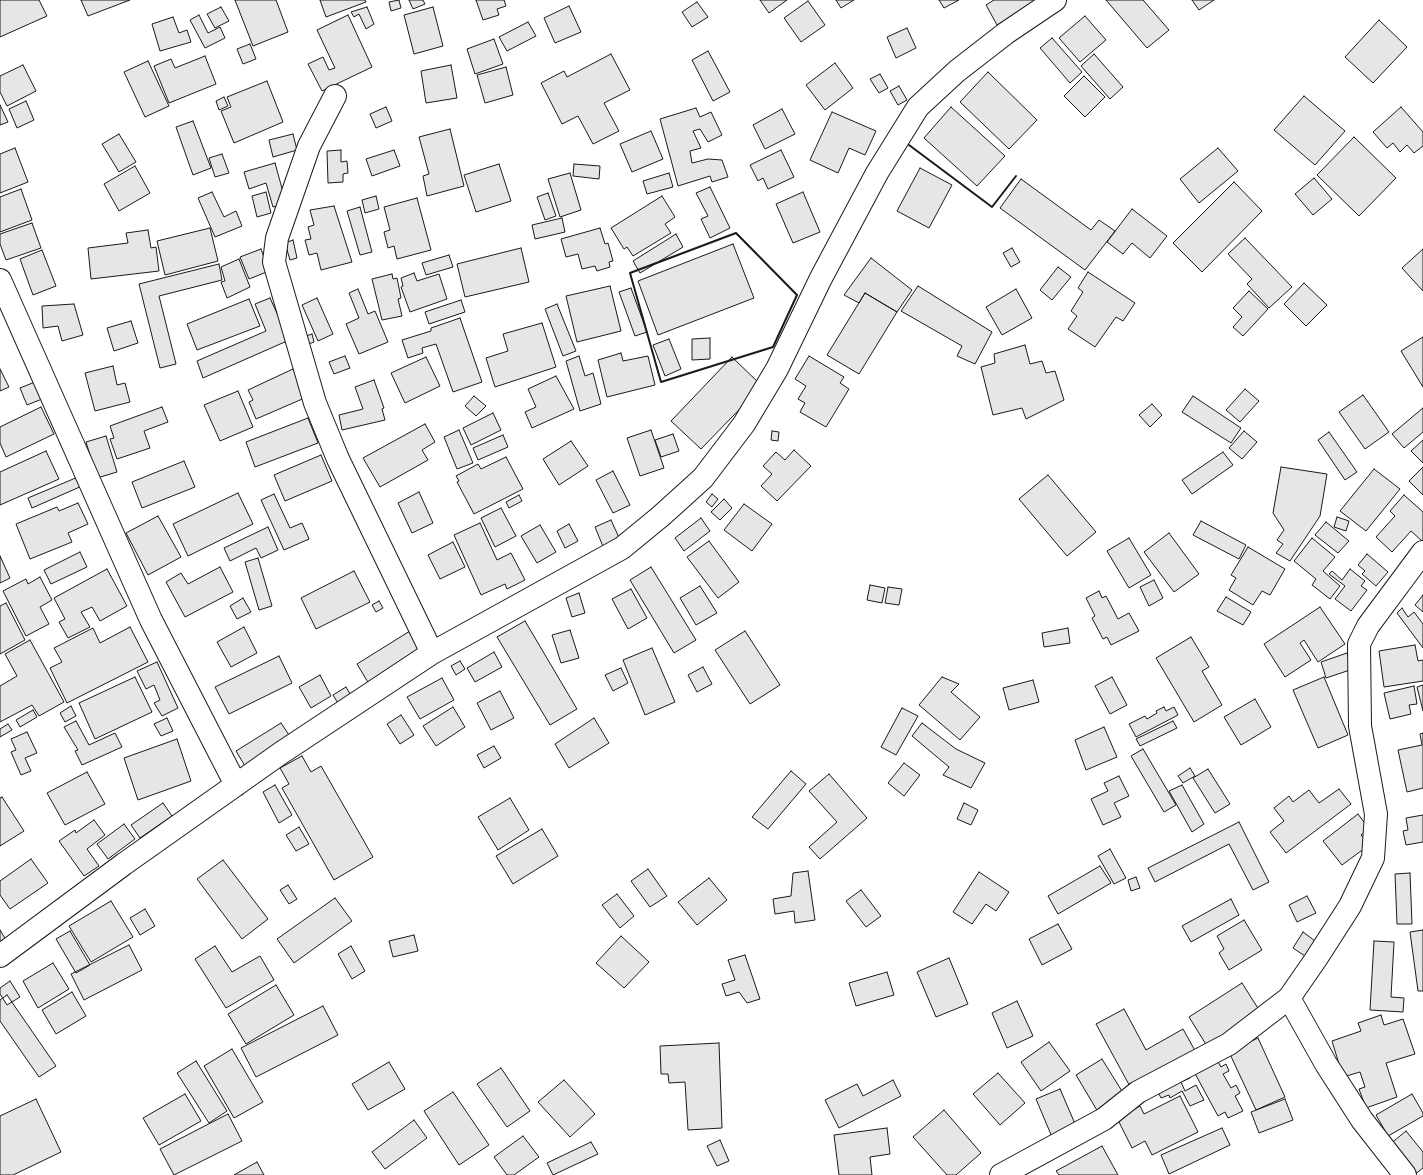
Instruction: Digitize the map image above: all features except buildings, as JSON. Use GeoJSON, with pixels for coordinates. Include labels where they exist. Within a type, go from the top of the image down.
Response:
{"type":"FeatureCollection","features":[{"type":"Feature","properties":{"kind":"street"},"geometry":{"type":"LineString","coordinates":[[0,956],[124,864],[236,785],[432,653],[622,548],[703,478],[744,424],[777,369],[821,278],[870,187],[918,106],[963,66],[1006,33],[1055,0]]}},
{"type":"Feature","properties":{"kind":"street"},"geometry":{"type":"LineString","coordinates":[[335,96],[309,146],[277,238],[274,262],[281,292],[315,403],[338,459],[432,653]]}},
{"type":"Feature","properties":{"kind":"street"},"geometry":{"type":"LineString","coordinates":[[0,280],[151,620],[236,785]]}},
{"type":"Feature","properties":{"kind":"street"},"geometry":{"type":"LineString","coordinates":[[1001,1175],[1104,1119],[1138,1092],[1229,1044],[1289,998],[1316,960],[1350,906],[1373,858],[1376,814],[1360,726],[1359,644],[1368,626],[1423,552]]}},
{"type":"Feature","properties":{"kind":"street"},"geometry":{"type":"LineString","coordinates":[[1289,998],[1326,1064],[1362,1120],[1405,1175]]}},
{"type":"Feature","properties":{"kind":"wall"},"geometry":{"type":"LineString","coordinates":[[909,145],[992,207],[1016,176]]}},
{"type":"Feature","properties":{"kind":"wall"},"geometry":{"type":"LineString","coordinates":[[736,233],[797,295],[773,347],[661,382],[630,273],[736,233]]}}]}
